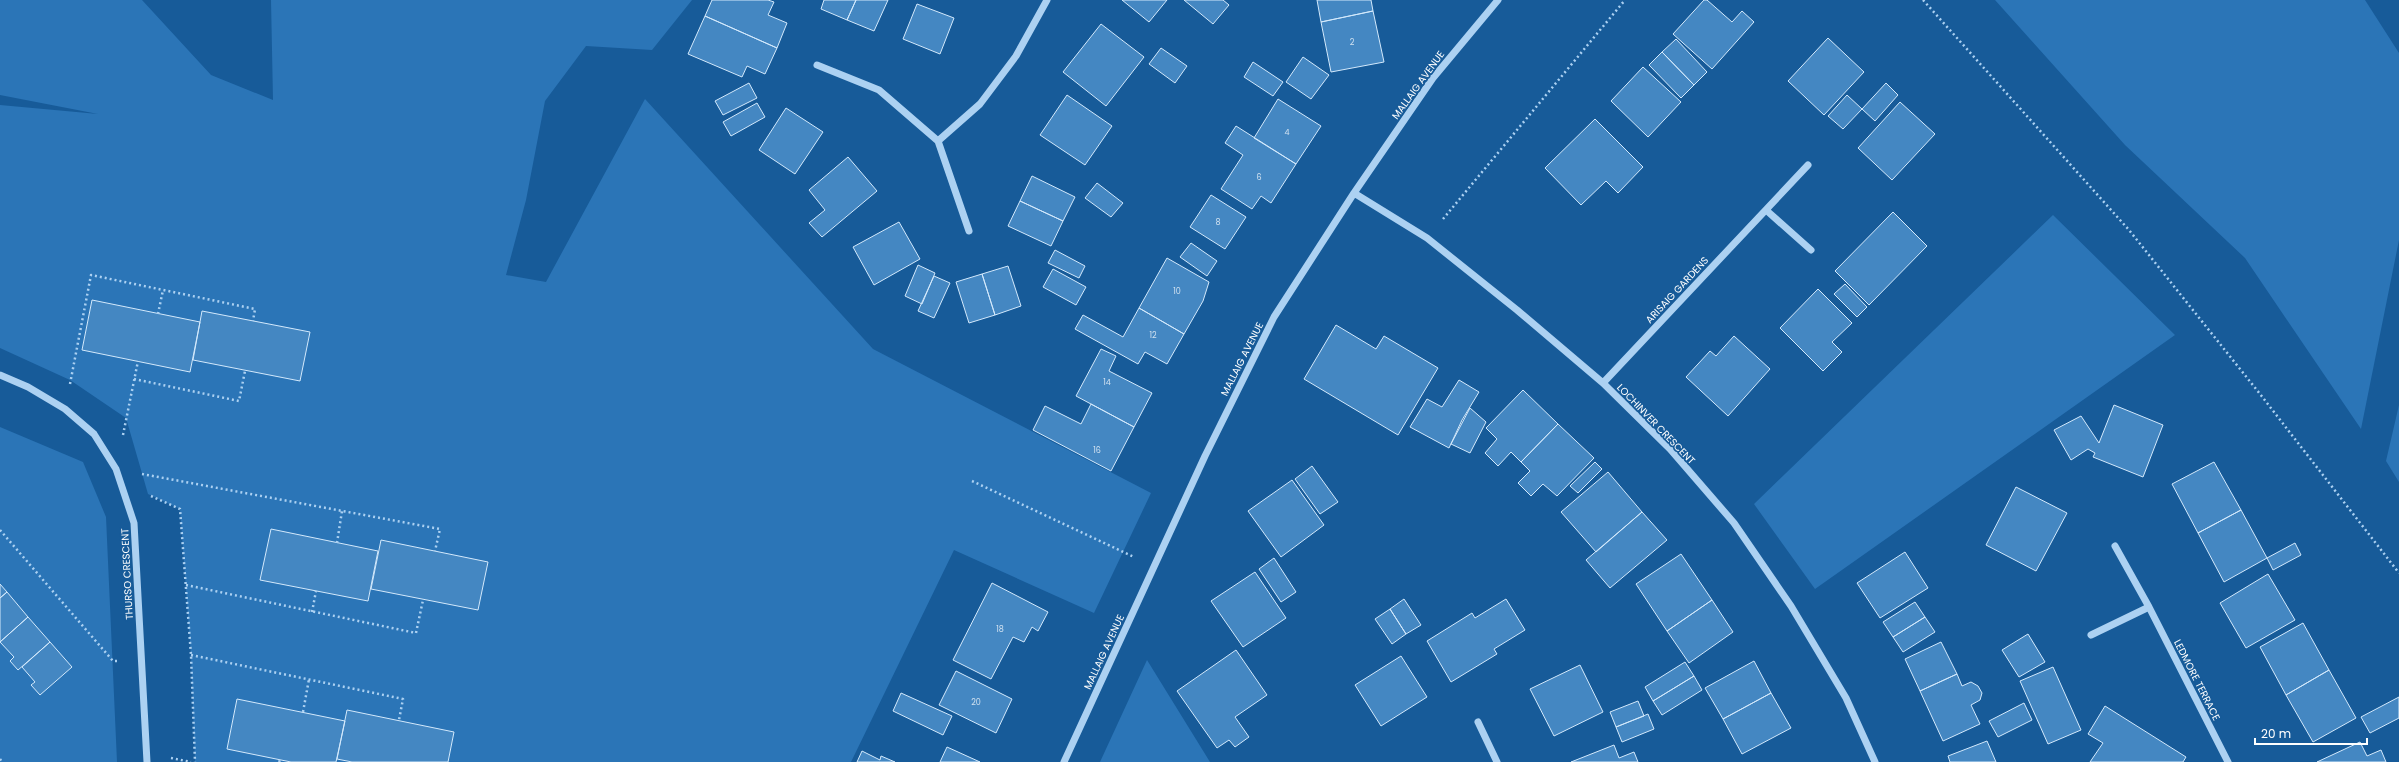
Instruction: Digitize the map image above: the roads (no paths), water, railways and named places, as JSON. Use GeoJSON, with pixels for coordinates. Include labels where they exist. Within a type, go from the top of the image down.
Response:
{"type":"FeatureCollection","features":[{"type":"Feature","properties":{"kind":"street"},"geometry":{"type":"LineString","coordinates":[[938,141],[980,104],[1016,56],[1047,0]]}},
{"type":"Feature","properties":{"kind":"street","name":"MALLAIG AVENUE"},"geometry":{"type":"LineString","coordinates":[[1064,762],[1205,456],[1274,317],[1354,193],[1433,78],[1498,0]]}},
{"type":"Feature","properties":{"kind":"street"},"geometry":{"type":"LineString","coordinates":[[817,65],[879,90],[938,141],[969,232]]}},
{"type":"Feature","properties":{"kind":"street","name":"ARISAIG GARDENS"},"geometry":{"type":"LineString","coordinates":[[1603,383],[1808,165]]}},
{"type":"Feature","properties":{"kind":"street","name":"LOCHINVER CRESCENT"},"geometry":{"type":"LineString","coordinates":[[1354,193],[1427,238],[1517,310],[1603,383],[1670,449],[1734,523],[1791,606],[1846,698],[1875,762]]}},
{"type":"Feature","properties":{"kind":"street"},"geometry":{"type":"LineString","coordinates":[[1766,210],[1811,250]]}},
{"type":"Feature","properties":{"kind":"street","name":"THURSO CRESCENT"},"geometry":{"type":"LineString","coordinates":[[0,375],[28,387],[65,409],[94,434],[116,469],[134,523],[147,762]]}},
{"type":"Feature","properties":{"kind":"street","name":"LEDMORE TERRACE"},"geometry":{"type":"LineString","coordinates":[[2115,546],[2148,606],[2228,762]]}},
{"type":"Feature","properties":{"kind":"street"},"geometry":{"type":"LineString","coordinates":[[2091,635],[2148,606]]}},
{"type":"Feature","properties":{"kind":"street"},"geometry":{"type":"LineString","coordinates":[[1478,722],[1497,762]]}}]}
